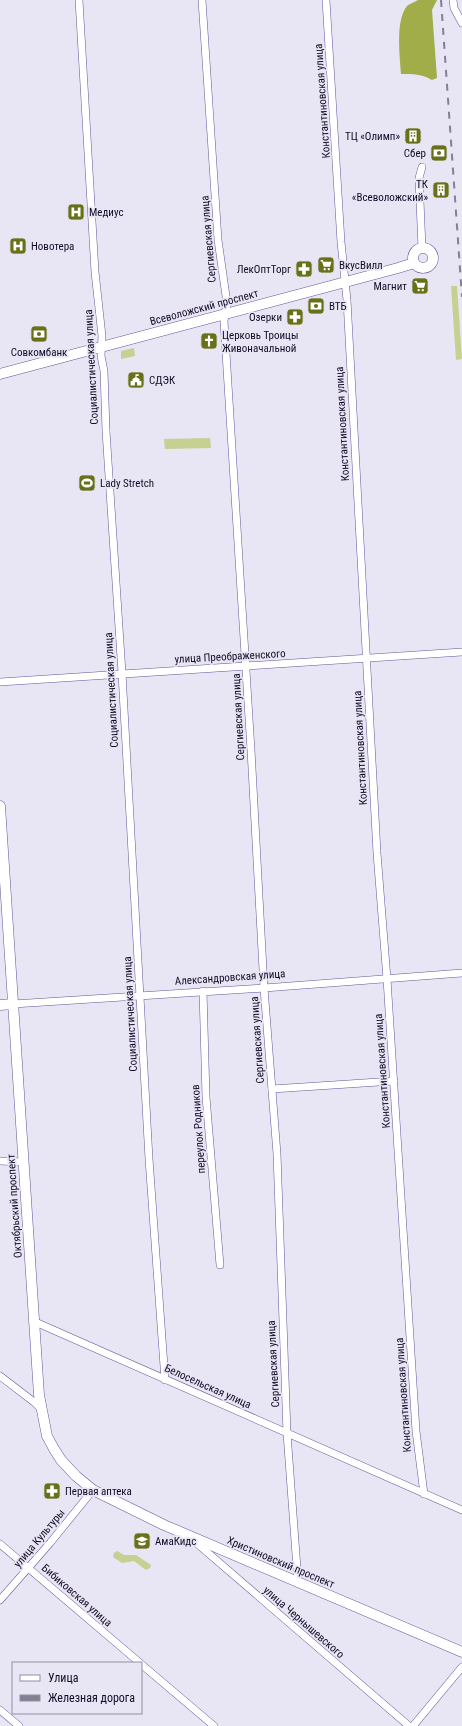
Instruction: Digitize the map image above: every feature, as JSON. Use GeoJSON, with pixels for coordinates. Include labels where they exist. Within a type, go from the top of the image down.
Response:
{"type":"FeatureCollection","features":[{"type":"Feature","properties":{"kind":"street","name":"Социалистическая улица"},"geometry":{"type":"LineString","coordinates":[[79,0],[95,272],[102,336],[106,431],[122,673],[150,1167],[165,1380]]}},
{"type":"Feature","properties":{"kind":"street","name":"Сергиевская улица"},"geometry":{"type":"LineString","coordinates":[[202,0],[218,240],[226,303],[224,321],[246,666],[264,988],[277,1154],[287,1433],[298,1582]]}},
{"type":"Feature","properties":{"kind":"street","name":"Константиновская улица"},"geometry":{"type":"LineString","coordinates":[[326,0],[341,242],[345,282],[376,853],[387,979],[416,1423],[424,1494]]}},
{"type":"Feature","properties":{"kind":"street"},"geometry":{"type":"LineString","coordinates":[[453,0],[454,8],[462,23]]}},
{"type":"Feature","properties":{"kind":"street"},"geometry":{"type":"LineString","coordinates":[[422,167],[419,178],[422,248]]}},
{"type":"Feature","properties":{"kind":"street"},"geometry":{"type":"LineString","coordinates":[[422,248],[430,251],[432,257],[432,263],[428,267],[423,268],[418,267],[414,263],[415,252],[422,248]]}},
{"type":"Feature","properties":{"kind":"street","name":"Всеволожский проспект"},"geometry":{"type":"LineString","coordinates":[[0,374],[414,263]]}},
{"type":"Feature","properties":{"kind":"street","name":"улица Преображенского"},"geometry":{"type":"LineString","coordinates":[[0,682],[462,652]]}},
{"type":"Feature","properties":{"kind":"street","name":"Октябрьский проспект"},"geometry":{"type":"LineString","coordinates":[[0,806],[33,1321],[41,1409],[47,1436],[61,1460],[76,1476],[93,1490]]}},
{"type":"Feature","properties":{"kind":"street","name":"Александровская улица"},"geometry":{"type":"LineString","coordinates":[[0,1005],[264,988],[462,973]]}},
{"type":"Feature","properties":{"kind":"street","name":"переулок Родников"},"geometry":{"type":"LineString","coordinates":[[203,991],[206,1097],[220,1265]]}},
{"type":"Feature","properties":{"kind":"street"},"geometry":{"type":"LineString","coordinates":[[272,1089],[394,1081]]}},
{"type":"Feature","properties":{"kind":"street"},"geometry":{"type":"LineString","coordinates":[[0,1161],[23,1162]]}},
{"type":"Feature","properties":{"kind":"street","name":"Белосельская улица"},"geometry":{"type":"LineString","coordinates":[[33,1321],[462,1510]]}},
{"type":"Feature","properties":{"kind":"street"},"geometry":{"type":"LineString","coordinates":[[0,1376],[41,1409]]}},
{"type":"Feature","properties":{"kind":"street","name":"Христиновский проспект"},"geometry":{"type":"LineString","coordinates":[[93,1490],[164,1525],[462,1652]]}},
{"type":"Feature","properties":{"kind":"street","name":"улица Культуры"},"geometry":{"type":"LineString","coordinates":[[0,1600],[29,1568],[93,1490]]}},
{"type":"Feature","properties":{"kind":"street","name":"улица Чернышевского"},"geometry":{"type":"LineString","coordinates":[[185,1534],[409,1726]]}},
{"type":"Feature","properties":{"kind":"street","name":"Бибиковская улица"},"geometry":{"type":"LineString","coordinates":[[0,1544],[140,1662]]}},
{"type":"Feature","properties":{"kind":"street","name":"Бибиковская улица"},"geometry":{"type":"LineString","coordinates":[[142,1664],[214,1726]]}},
{"type":"Feature","properties":{"kind":"street"},"geometry":{"type":"LineString","coordinates":[[413,1726],[462,1667]]}},
{"type":"Feature","properties":{"kind":"street"},"geometry":{"type":"LineString","coordinates":[[0,1710],[19,1726]]}},
{"type":"Feature","properties":{"kind":"green space"},"geometry":{"type":"Polygon","coordinates":[[[418,0],[437,0],[432,10],[437,78],[432,80],[421,75],[401,74],[399,39],[401,20],[403,12],[407,6],[418,0]]]}},
{"type":"Feature","properties":{"kind":"green space"},"geometry":{"type":"Polygon","coordinates":[[[451,286],[457,286],[462,359],[456,360],[451,286]]]}},
{"type":"Feature","properties":{"kind":"green space"},"geometry":{"type":"Polygon","coordinates":[[[134,348],[135,356],[121,359],[121,351],[134,348]]]}},
{"type":"Feature","properties":{"kind":"green space"},"geometry":{"type":"Polygon","coordinates":[[[210,438],[211,448],[165,449],[164,439],[210,438]]]}},
{"type":"Feature","properties":{"kind":"green space"},"geometry":{"type":"Polygon","coordinates":[[[117,1551],[124,1555],[136,1555],[151,1565],[150,1568],[146,1570],[134,1561],[122,1563],[113,1557],[114,1553],[117,1551]]]}},
{"type":"Feature","properties":{"kind":"railway"},"geometry":{"type":"LineString","coordinates":[[441,0],[462,297]]}},
{"type":"Feature","properties":{"kind":"place","name":"ТЦ «Олимп»"},"geometry":{"type":"Point","coordinates":[413,136]}},
{"type":"Feature","properties":{"kind":"place","name":"Сбер"},"geometry":{"type":"Point","coordinates":[439,153]}},
{"type":"Feature","properties":{"kind":"place","name":"ТК «Всеволожский»"},"geometry":{"type":"Point","coordinates":[441,190]}},
{"type":"Feature","properties":{"kind":"place","name":"Медиус"},"geometry":{"type":"Point","coordinates":[76,212]}},
{"type":"Feature","properties":{"kind":"place","name":"Новотера"},"geometry":{"type":"Point","coordinates":[18,246]}},
{"type":"Feature","properties":{"kind":"place","name":"ВкусВилл"},"geometry":{"type":"Point","coordinates":[326,265]}},
{"type":"Feature","properties":{"kind":"place","name":"ЛекОптТорг"},"geometry":{"type":"Point","coordinates":[304,269]}},
{"type":"Feature","properties":{"kind":"place","name":"Магнит"},"geometry":{"type":"Point","coordinates":[420,286]}},
{"type":"Feature","properties":{"kind":"place","name":"ВТБ"},"geometry":{"type":"Point","coordinates":[316,306]}},
{"type":"Feature","properties":{"kind":"place","name":"Озерки"},"geometry":{"type":"Point","coordinates":[295,317]}},
{"type":"Feature","properties":{"kind":"place","name":"Совкомбанк"},"geometry":{"type":"Point","coordinates":[39,334]}},
{"type":"Feature","properties":{"kind":"place","name":"Церковь Троицы Живоначальной"},"geometry":{"type":"Point","coordinates":[209,341]}},
{"type":"Feature","properties":{"kind":"place","name":"СДЭК"},"geometry":{"type":"Point","coordinates":[136,380]}},
{"type":"Feature","properties":{"kind":"place","name":"Lady Stretch"},"geometry":{"type":"Point","coordinates":[87,483]}},
{"type":"Feature","properties":{"kind":"place","name":"Первая аптека"},"geometry":{"type":"Point","coordinates":[52,1491]}},
{"type":"Feature","properties":{"kind":"place","name":"АмаКидс"},"geometry":{"type":"Point","coordinates":[142,1541]}}]}
